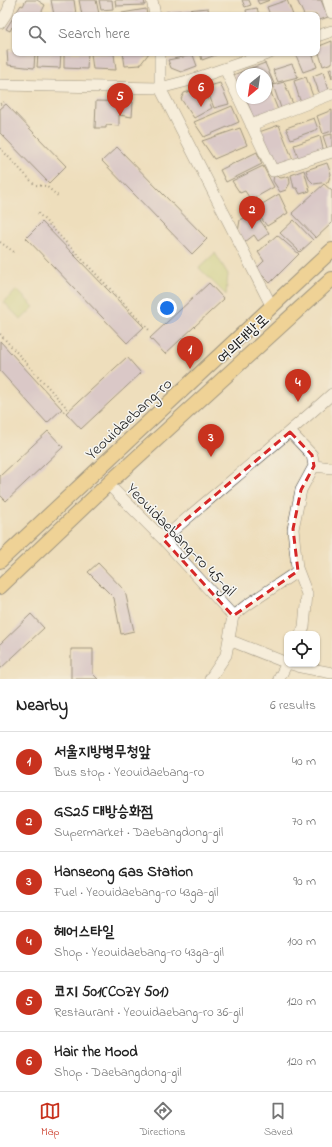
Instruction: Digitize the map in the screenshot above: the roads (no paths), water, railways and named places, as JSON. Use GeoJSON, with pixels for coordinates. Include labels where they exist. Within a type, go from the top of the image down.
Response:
{"type":"FeatureCollection","features":[{"type":"Feature","properties":{"kind":"main road","name":"Yeouidaebang-ro"},"geometry":{"type":"LineString","coordinates":[[0,561],[332,250]]}},
{"type":"Feature","properties":{"kind":"main road"},"geometry":{"type":"LineString","coordinates":[[315,266],[331,281]]}},
{"type":"Feature","properties":{"kind":"main road","name":"여의대방로"},"geometry":{"type":"LineString","coordinates":[[0,587],[108,484],[331,281]]}},
{"type":"Feature","properties":{"kind":"main road"},"geometry":{"type":"LineString","coordinates":[[272,307],[286,321]]}},
{"type":"Feature","properties":{"kind":"street"},"geometry":{"type":"LineString","coordinates":[[0,23],[8,11],[11,0]]}},
{"type":"Feature","properties":{"kind":"street"},"geometry":{"type":"LineString","coordinates":[[152,0],[154,12]]}},
{"type":"Feature","properties":{"kind":"street"},"geometry":{"type":"LineString","coordinates":[[328,0],[332,13]]}},
{"type":"Feature","properties":{"kind":"street"},"geometry":{"type":"LineString","coordinates":[[320,35],[332,31]]}},
{"type":"Feature","properties":{"kind":"street"},"geometry":{"type":"LineString","coordinates":[[160,56],[160,88],[272,307]]}},
{"type":"Feature","properties":{"kind":"street"},"geometry":{"type":"LineString","coordinates":[[0,85],[160,88],[191,80],[262,56]]}},
{"type":"Feature","properties":{"kind":"street"},"geometry":{"type":"LineString","coordinates":[[225,69],[273,171],[332,152]]}},
{"type":"Feature","properties":{"kind":"street"},"geometry":{"type":"LineString","coordinates":[[252,126],[332,94]]}},
{"type":"Feature","properties":{"kind":"street"},"geometry":{"type":"LineString","coordinates":[[163,539],[290,432],[332,394]]}},
{"type":"Feature","properties":{"kind":"street"},"geometry":{"type":"LineString","coordinates":[[290,432],[312,455],[314,466],[301,490],[293,528],[298,571],[307,594],[302,631]]}},
{"type":"Feature","properties":{"kind":"street"},"geometry":{"type":"LineString","coordinates":[[314,466],[332,468]]}},
{"type":"Feature","properties":{"kind":"street","name":"Yeouidaebang-ro 45-gil"},"geometry":{"type":"LineString","coordinates":[[108,484],[163,539],[233,616]]}},
{"type":"Feature","properties":{"kind":"street","name":"Yeouidaebang-ro 45-gil"},"geometry":{"type":"LineString","coordinates":[[210,679],[226,655],[233,616],[298,571]]}},
{"type":"Feature","properties":{"kind":"street"},"geometry":{"type":"LineString","coordinates":[[229,640],[284,662]]}},
{"type":"Feature","properties":{"kind":"street"},"geometry":{"type":"LineString","coordinates":[[279,679],[285,667]]}},
{"type":"Feature","properties":{"kind":"street"},"geometry":{"type":"LineString","coordinates":[[301,667],[332,673],[330,679]]}},
{"type":"Feature","properties":{"kind":"place","name":"Hair the Mood"},"geometry":{"type":"Point","coordinates":[201,107]}},
{"type":"Feature","properties":{"kind":"place","name":"코지 501(COZY 501)"},"geometry":{"type":"Point","coordinates":[120,116]}},
{"type":"Feature","properties":{"kind":"place","name":"GS25 대방승화점"},"geometry":{"type":"Point","coordinates":[252,229]}},
{"type":"Feature","properties":{"kind":"place","name":"서울지방병무청앞"},"geometry":{"type":"Point","coordinates":[190,369]}},
{"type":"Feature","properties":{"kind":"place","name":"헤어스타일"},"geometry":{"type":"Point","coordinates":[298,402]}},
{"type":"Feature","properties":{"kind":"place","name":"Hanseong Gas Station"},"geometry":{"type":"Point","coordinates":[211,457]}}]}
